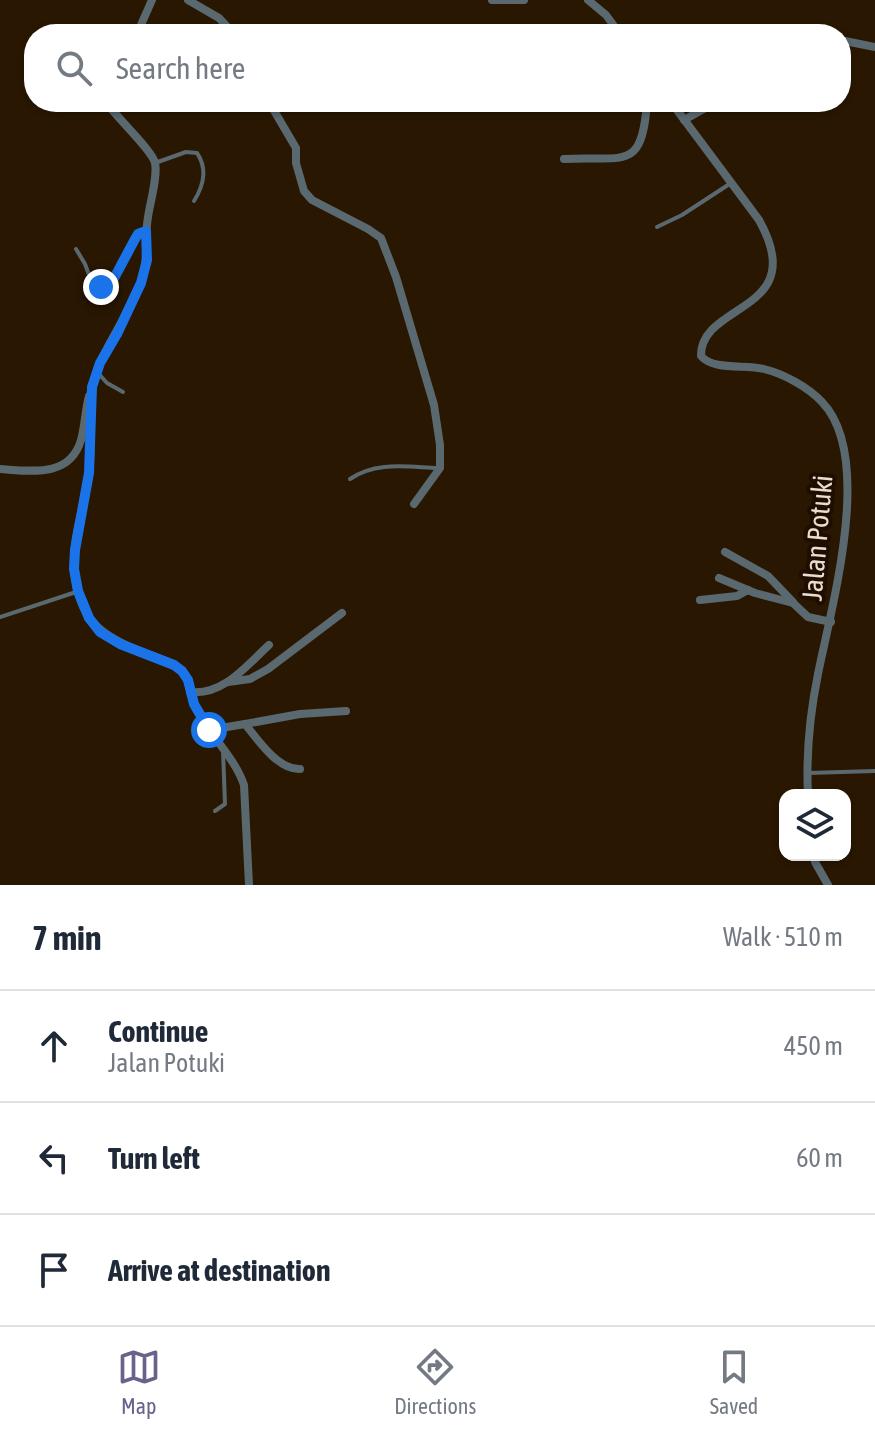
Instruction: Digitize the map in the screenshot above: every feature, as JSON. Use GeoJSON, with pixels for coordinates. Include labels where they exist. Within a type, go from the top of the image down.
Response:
{"type":"FeatureCollection","features":[{"type":"Feature","properties":{"kind":"street"},"geometry":{"type":"LineString","coordinates":[[141,24],[152,0]]}},
{"type":"Feature","properties":{"kind":"street"},"geometry":{"type":"LineString","coordinates":[[188,0],[225,24]]}},
{"type":"Feature","properties":{"kind":"street"},"geometry":{"type":"LineString","coordinates":[[492,0],[524,0]]}},
{"type":"Feature","properties":{"kind":"street"},"geometry":{"type":"LineString","coordinates":[[588,0],[613,24]]}},
{"type":"Feature","properties":{"kind":"street"},"geometry":{"type":"LineString","coordinates":[[851,42],[875,47]]}},
{"type":"Feature","properties":{"kind":"street"},"geometry":{"type":"LineString","coordinates":[[0,469],[57,469],[77,451],[97,371],[141,283],[147,260],[146,231],[155,163],[115,112]]}},
{"type":"Feature","properties":{"kind":"street"},"geometry":{"type":"LineString","coordinates":[[275,112],[296,148],[296,163],[304,191],[312,200],[381,238],[396,277],[434,405],[440,445],[440,468],[414,504]]}},
{"type":"Feature","properties":{"kind":"street"},"geometry":{"type":"LineString","coordinates":[[564,159],[629,155],[637,150],[642,139],[646,112]]}},
{"type":"Feature","properties":{"kind":"street","name":"Jalan Potuki"},"geometry":{"type":"LineString","coordinates":[[678,112],[765,231],[772,262],[771,276],[759,295],[704,339],[701,356],[707,362],[755,367],[781,375],[815,396],[830,413],[839,435],[848,479],[841,563],[818,676],[808,789]]}},
{"type":"Feature","properties":{"kind":"street"},"geometry":{"type":"LineString","coordinates":[[684,120],[698,112]]}},
{"type":"Feature","properties":{"kind":"street"},"geometry":{"type":"LineString","coordinates":[[92,387],[89,473],[75,550],[78,591],[89,618],[100,632],[120,644],[174,665],[188,680],[194,704],[239,771],[244,785],[249,885]]}},
{"type":"Feature","properties":{"kind":"street"},"geometry":{"type":"LineString","coordinates":[[725,552],[768,576],[808,617],[831,622]]}},
{"type":"Feature","properties":{"kind":"street"},"geometry":{"type":"LineString","coordinates":[[719,578],[793,603]]}},
{"type":"Feature","properties":{"kind":"street"},"geometry":{"type":"LineString","coordinates":[[700,600],[737,596],[748,590]]}},
{"type":"Feature","properties":{"kind":"street"},"geometry":{"type":"LineString","coordinates":[[228,682],[250,679],[268,669],[342,613]]}},
{"type":"Feature","properties":{"kind":"street"},"geometry":{"type":"LineString","coordinates":[[190,692],[209,693],[228,682],[269,645]]}},
{"type":"Feature","properties":{"kind":"street"},"geometry":{"type":"LineString","coordinates":[[209,730],[300,714],[346,711]]}},
{"type":"Feature","properties":{"kind":"street"},"geometry":{"type":"LineString","coordinates":[[245,724],[282,764],[289,769],[300,769]]}},
{"type":"Feature","properties":{"kind":"street"},"geometry":{"type":"LineString","coordinates":[[815,861],[828,885]]}},
{"type":"Feature","properties":{"kind":"lane"},"geometry":{"type":"LineString","coordinates":[[155,163],[186,152],[197,153],[203,162],[204,174],[202,188],[194,201]]}},
{"type":"Feature","properties":{"kind":"lane"},"geometry":{"type":"LineString","coordinates":[[657,227],[682,215],[731,183]]}},
{"type":"Feature","properties":{"kind":"lane"},"geometry":{"type":"LineString","coordinates":[[76,249],[92,283],[107,288],[138,234],[146,231]]}},
{"type":"Feature","properties":{"kind":"lane"},"geometry":{"type":"LineString","coordinates":[[97,371],[101,379],[123,392]]}},
{"type":"Feature","properties":{"kind":"lane"},"geometry":{"type":"LineString","coordinates":[[350,479],[377,466],[440,468]]}},
{"type":"Feature","properties":{"kind":"lane"},"geometry":{"type":"LineString","coordinates":[[0,617],[78,591]]}},
{"type":"Feature","properties":{"kind":"lane"},"geometry":{"type":"LineString","coordinates":[[215,811],[225,804],[223,749]]}},
{"type":"Feature","properties":{"kind":"lane"},"geometry":{"type":"LineString","coordinates":[[808,773],[875,771]]}},
{"type":"Feature","properties":{"kind":"route"},"geometry":{"type":"LineString","coordinates":[[101,287],[107,288],[111,284],[138,234],[146,231],[147,260],[141,283],[100,363],[92,387],[89,473],[75,550],[78,591],[89,618],[100,632],[182,671],[188,680],[194,704],[209,730]]}}]}
